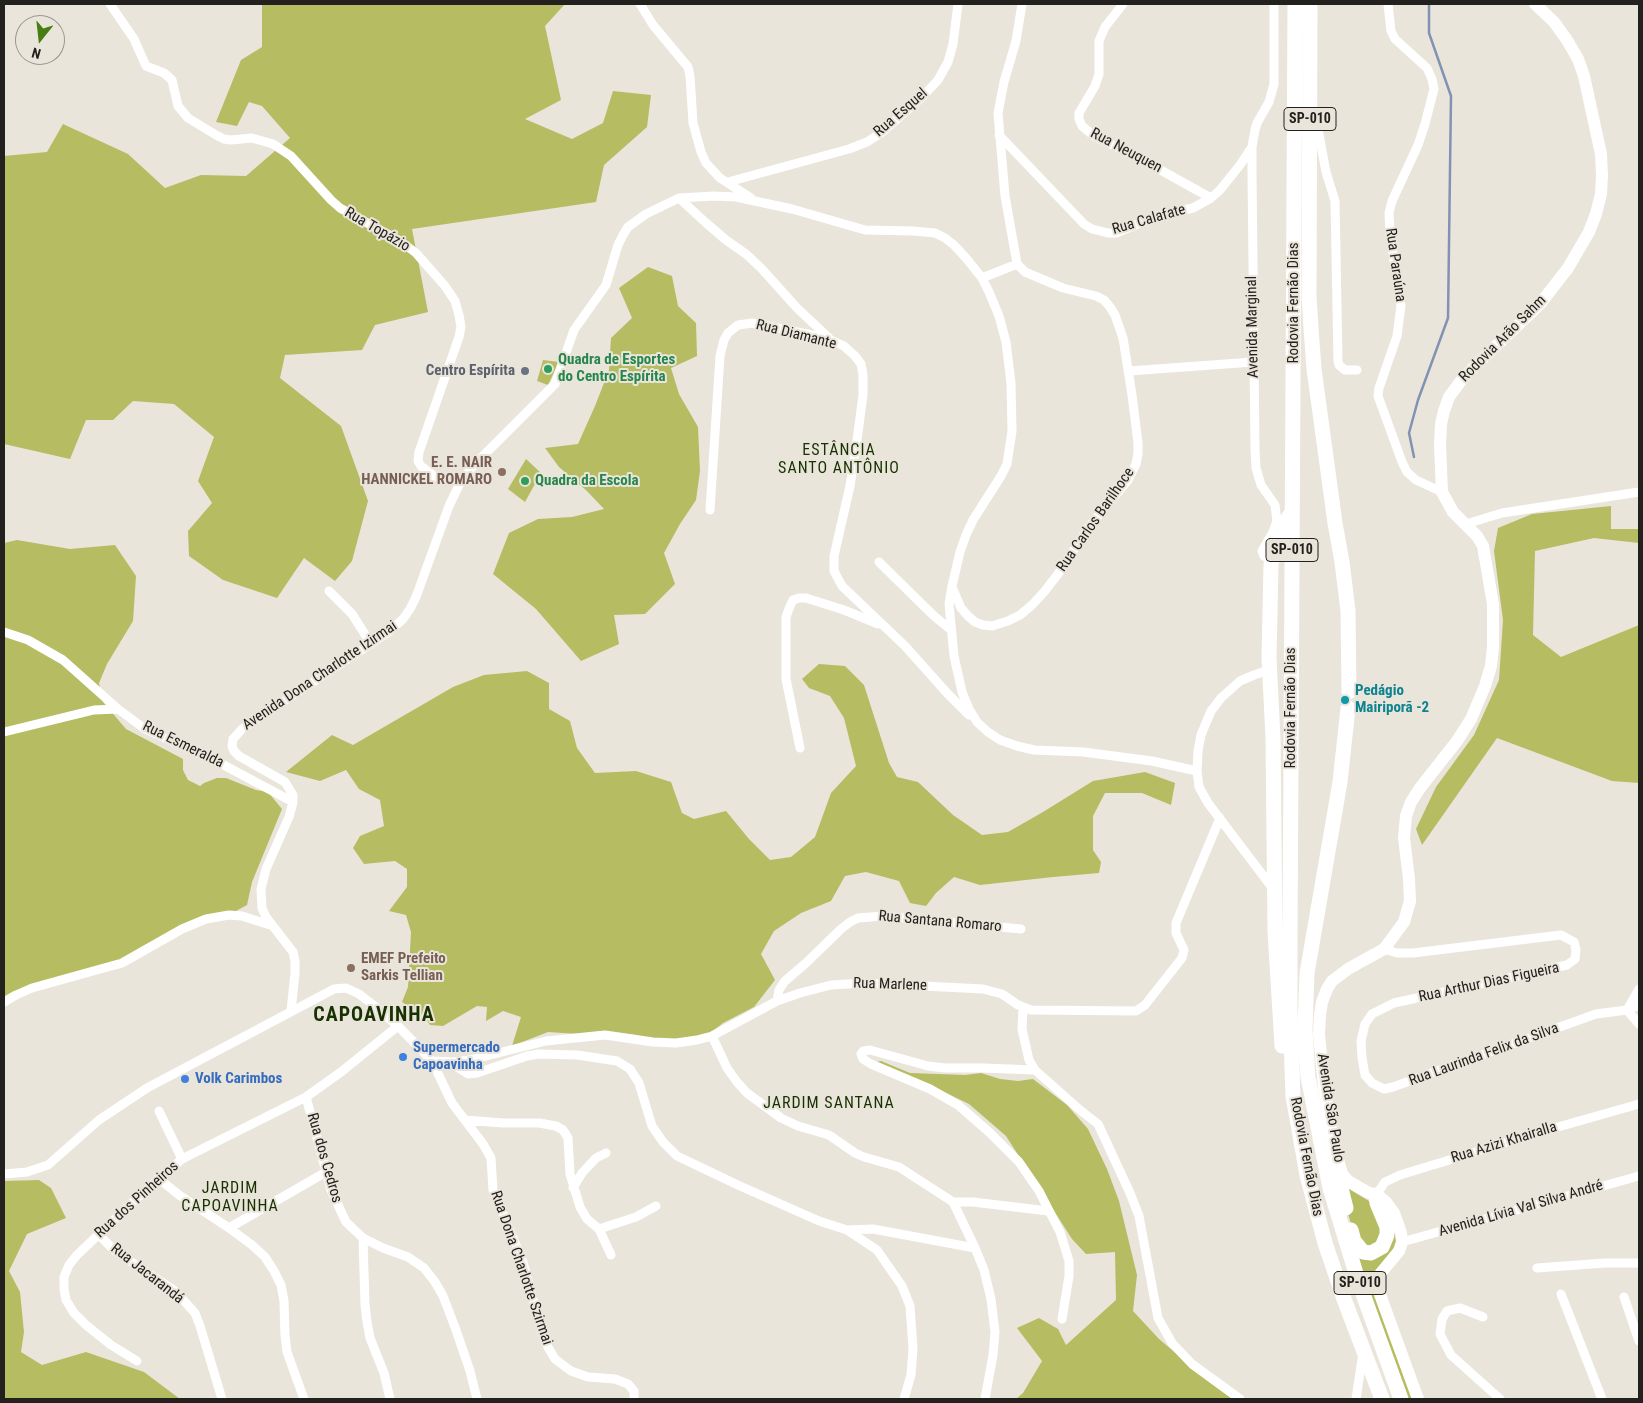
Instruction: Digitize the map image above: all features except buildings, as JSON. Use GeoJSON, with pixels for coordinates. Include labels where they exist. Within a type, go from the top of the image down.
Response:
{"type":"FeatureCollection","features":[{"type":"Feature","properties":{"kind":"highway","name":"Rodovia Fernão Dias"},"geometry":{"type":"LineString","coordinates":[[1295,4],[1290,960],[1293,1096],[1307,1175],[1325,1242],[1382,1399]]}},
{"type":"Feature","properties":{"kind":"highway","name":"Rodovia Fernão Dias"},"geometry":{"type":"LineString","coordinates":[[1310,4],[1309,296],[1311,336],[1348,611],[1349,692]]}},
{"type":"Feature","properties":{"kind":"highway"},"geometry":{"type":"LineString","coordinates":[[1292,511],[1279,532],[1272,560],[1270,670],[1273,738],[1274,890],[1281,1038],[1287,1082],[1293,1096]]}},
{"type":"Feature","properties":{"kind":"highway","name":"Rodovia Fernão Dias"},"geometry":{"type":"LineString","coordinates":[[1348,708],[1340,782],[1307,973],[1304,1030],[1308,1077],[1330,1188],[1358,1280],[1401,1399]]}},
{"type":"Feature","properties":{"kind":"highway"},"geometry":{"type":"LineString","coordinates":[[1308,1077],[1316,1083],[1354,1241],[1363,1252],[1371,1253],[1377,1251],[1386,1242],[1386,1227],[1376,1195]]}},
{"type":"Feature","properties":{"kind":"street","name":"Rua Topázio"},"geometry":{"type":"LineString","coordinates":[[110,4],[134,39],[146,66],[154,71],[164,73],[172,80],[178,106],[188,118],[224,139],[252,138],[273,144],[291,156],[340,208],[380,229],[416,253],[445,286],[455,301],[459,315],[459,337],[419,452],[418,461],[421,466],[434,476],[443,479],[462,479]]}},
{"type":"Feature","properties":{"kind":"street"},"geometry":{"type":"LineString","coordinates":[[640,4],[653,25],[688,67],[693,123],[701,152],[712,171],[755,201]]}},
{"type":"Feature","properties":{"kind":"street","name":"Rua Esquel"},"geometry":{"type":"LineString","coordinates":[[728,182],[849,149],[867,142],[881,133],[922,97],[938,80],[948,62],[953,44],[958,4]]}},
{"type":"Feature","properties":{"kind":"street"},"geometry":{"type":"LineString","coordinates":[[982,278],[1018,264],[1005,196],[998,113],[1016,41],[1022,4]]}},
{"type":"Feature","properties":{"kind":"street","name":"Rua Neuquen"},"geometry":{"type":"LineString","coordinates":[[1123,4],[1105,27],[1099,41],[1099,74],[1095,86],[1079,113],[1082,126],[1094,136],[1137,156],[1211,198]]}},
{"type":"Feature","properties":{"kind":"street","name":"Avenida Marginal"},"geometry":{"type":"LineString","coordinates":[[1272,560],[1264,556],[1262,550],[1273,532],[1277,521],[1275,505],[1261,485],[1256,468],[1253,362],[1252,147],[1257,123],[1269,102],[1274,84],[1274,4]]}},
{"type":"Feature","properties":{"kind":"street","name":"Rua Paraúna"},"geometry":{"type":"LineString","coordinates":[[1388,4],[1391,31],[1395,39],[1427,68],[1434,89],[1426,124],[1392,201],[1389,213],[1390,235],[1401,306],[1397,336],[1378,396],[1402,462],[1408,472],[1416,480],[1442,492]]}},
{"type":"Feature","properties":{"kind":"street","name":"Rodovia Arão Sahm"},"geometry":{"type":"LineString","coordinates":[[1410,901],[1410,879],[1404,838],[1406,816],[1411,802],[1420,788],[1457,741],[1471,719],[1485,686],[1491,666],[1493,647],[1493,604],[1483,546],[1477,536],[1453,512],[1442,492],[1440,445],[1444,411],[1449,397],[1473,368],[1540,304],[1568,268],[1589,232],[1601,194],[1601,154],[1584,76],[1578,59],[1567,40],[1554,22],[1535,4]]}},
{"type":"Feature","properties":{"kind":"street"},"geometry":{"type":"LineString","coordinates":[[1310,91],[1326,172],[1335,201],[1338,361],[1339,365],[1345,370],[1357,370]]}},
{"type":"Feature","properties":{"kind":"street","name":"Rua Calafate"},"geometry":{"type":"LineString","coordinates":[[999,135],[1084,224],[1092,230],[1116,233],[1160,215],[1192,208],[1211,198],[1225,184],[1252,147]]}},
{"type":"Feature","properties":{"kind":"street","name":"Avenida Dona Charlotte Izirmai"},"geometry":{"type":"LineString","coordinates":[[293,802],[293,794],[285,782],[234,752],[232,746],[233,739],[242,729],[371,644],[403,619],[410,609],[452,499],[462,479],[555,384],[574,330],[606,285],[618,245],[628,227],[646,214],[679,198],[714,196],[736,197],[792,209],[865,230],[935,233],[954,245],[966,258],[982,278],[999,316],[1006,342],[1011,383],[1012,431],[1007,464],[966,535],[960,552],[949,604],[954,656],[962,692],[969,709],[976,722],[988,732],[1000,740],[1017,746],[1034,750],[1084,752],[1142,760],[1197,771]]}},
{"type":"Feature","properties":{"kind":"street"},"geometry":{"type":"LineString","coordinates":[[679,198],[761,268],[797,308],[831,340]]}},
{"type":"Feature","properties":{"kind":"street","name":"Rua Carlos Barilhoce"},"geometry":{"type":"LineString","coordinates":[[952,586],[961,608],[975,622],[982,625],[992,626],[1008,621],[1020,614],[1032,605],[1058,574],[1088,528],[1128,480],[1136,464],[1138,443],[1129,371],[1123,338],[1115,315],[1104,300],[1088,293],[1063,288],[1025,272],[1018,264]]}},
{"type":"Feature","properties":{"kind":"street","name":"Rua Diamante"},"geometry":{"type":"LineString","coordinates":[[710,510],[720,356],[728,333],[738,325],[752,323],[831,340],[844,346],[861,364],[863,375],[856,448],[850,486],[834,556],[834,571],[842,586],[905,646],[947,694],[976,722]]}},
{"type":"Feature","properties":{"kind":"street"},"geometry":{"type":"LineString","coordinates":[[1129,371],[1253,362]]}},
{"type":"Feature","properties":{"kind":"street"},"geometry":{"type":"LineString","coordinates":[[1466,524],[1502,513],[1639,492]]}},
{"type":"Feature","properties":{"kind":"street"},"geometry":{"type":"LineString","coordinates":[[879,562],[934,616],[950,629]]}},
{"type":"Feature","properties":{"kind":"street"},"geometry":{"type":"LineString","coordinates":[[329,590],[352,614],[371,644]]}},
{"type":"Feature","properties":{"kind":"street"},"geometry":{"type":"LineString","coordinates":[[800,748],[786,679],[786,617],[793,600],[806,598],[886,627]]}},
{"type":"Feature","properties":{"kind":"street","name":"Rua Esmeralda"},"geometry":{"type":"LineString","coordinates":[[4,632],[28,640],[63,660],[118,709],[145,728],[218,762],[293,802]]}},
{"type":"Feature","properties":{"kind":"street"},"geometry":{"type":"LineString","coordinates":[[1270,670],[1240,681],[1221,698],[1211,712],[1201,735],[1197,771],[1199,787],[1208,803],[1274,890]]}},
{"type":"Feature","properties":{"kind":"street"},"geometry":{"type":"LineString","coordinates":[[4,732],[84,712],[118,709]]}},
{"type":"Feature","properties":{"kind":"street"},"geometry":{"type":"LineString","coordinates":[[4,1174],[27,1172],[48,1165],[99,1120],[147,1088],[291,1011],[295,973],[293,952],[270,924],[262,908],[261,889],[266,869],[289,818],[293,802]]}},
{"type":"Feature","properties":{"kind":"street","name":"Rua Marlene"},"geometry":{"type":"LineString","coordinates":[[432,1061],[453,1062],[470,1060],[533,1043],[605,1035],[653,1042],[676,1043],[697,1040],[712,1036],[777,1001],[831,985],[864,983],[993,990],[1023,1008],[1039,1010],[1136,1011],[1145,1005],[1182,958],[1184,950],[1176,933],[1176,923],[1220,818]]}},
{"type":"Feature","properties":{"kind":"street","name":"Avenida São Paulo"},"geometry":{"type":"LineString","coordinates":[[1402,1242],[1401,1233],[1390,1206],[1376,1195],[1348,1182],[1342,1174],[1328,1112],[1319,1034],[1322,1002],[1332,981],[1348,969],[1384,949],[1404,922],[1410,901]]}},
{"type":"Feature","properties":{"kind":"street"},"geometry":{"type":"LineString","coordinates":[[4,1002],[32,988],[122,963],[182,929],[206,919],[229,915],[242,916],[270,924]]}},
{"type":"Feature","properties":{"kind":"street","name":"Rua Santana Romaro"},"geometry":{"type":"LineString","coordinates":[[777,1001],[779,990],[785,981],[806,964],[850,922],[858,918],[883,916],[1021,929]]}},
{"type":"Feature","properties":{"kind":"street","name":"Rua Arthur Dias Figueira"},"geometry":{"type":"LineString","coordinates":[[1361,1041],[1364,1024],[1372,1014],[1394,1003],[1568,966],[1575,960],[1576,950],[1574,942],[1561,934],[1413,953],[1397,953],[1384,949]]}},
{"type":"Feature","properties":{"kind":"street","name":"Rua Dona Charlotte Szirmai"},"geometry":{"type":"LineString","coordinates":[[291,1011],[334,989],[346,988],[359,994],[398,1026],[432,1061],[452,1103],[483,1144],[491,1158],[493,1190],[523,1262],[545,1342],[556,1360],[571,1371],[588,1377],[615,1380],[628,1384],[634,1391],[634,1399]]}},
{"type":"Feature","properties":{"kind":"street"},"geometry":{"type":"LineString","coordinates":[[1639,990],[1627,1010],[1639,1024]]}},
{"type":"Feature","properties":{"kind":"street","name":"Rua Laurinda Felix da Silva"},"geometry":{"type":"LineString","coordinates":[[1361,1041],[1365,1075],[1372,1083],[1384,1089],[1596,1014],[1627,1010],[1639,1005]]}},
{"type":"Feature","properties":{"kind":"street"},"geometry":{"type":"LineString","coordinates":[[1023,1008],[1022,1028],[1029,1060],[1035,1070],[1098,1124],[1130,1193],[1138,1216],[1158,1318],[1172,1342],[1192,1364],[1240,1399]]}},
{"type":"Feature","properties":{"kind":"street","name":"Rua dos Pinheiros"},"geometry":{"type":"LineString","coordinates":[[137,1361],[111,1345],[74,1313],[66,1300],[64,1289],[64,1276],[69,1265],[77,1255],[158,1178],[182,1159],[306,1097],[341,1072],[398,1026]]}},
{"type":"Feature","properties":{"kind":"street"},"geometry":{"type":"LineString","coordinates":[[712,1036],[727,1068],[737,1082],[747,1093],[781,1118],[798,1126],[829,1135],[864,1157],[899,1167],[953,1202],[984,1270],[991,1300],[995,1332],[985,1399]]}},
{"type":"Feature","properties":{"kind":"street"},"geometry":{"type":"LineString","coordinates":[[1035,1070],[945,1068],[928,1066],[878,1052],[864,1050],[861,1054],[864,1059],[944,1096],[958,1105],[1019,1162],[1038,1191],[1060,1232],[1069,1261],[1070,1276],[1062,1319]]}},
{"type":"Feature","properties":{"kind":"street"},"geometry":{"type":"LineString","coordinates":[[453,1062],[457,1068],[468,1074],[539,1054],[577,1055],[617,1061],[630,1069],[639,1083],[652,1126],[663,1142],[677,1156],[819,1221],[847,1230],[876,1250],[902,1286],[910,1306],[914,1349],[911,1375],[904,1399]]}},
{"type":"Feature","properties":{"kind":"street","name":"Rua dos Cedros"},"geometry":{"type":"LineString","coordinates":[[306,1097],[331,1190],[342,1215],[346,1222],[363,1238],[408,1257],[424,1268],[443,1296],[470,1371],[477,1399]]}},
{"type":"Feature","properties":{"kind":"street","name":"Rua Azizi Khairalla"},"geometry":{"type":"LineString","coordinates":[[1376,1195],[1385,1182],[1400,1175],[1551,1128],[1639,1104]]}},
{"type":"Feature","properties":{"kind":"street"},"geometry":{"type":"LineString","coordinates":[[160,1111],[182,1159]]}},
{"type":"Feature","properties":{"kind":"street"},"geometry":{"type":"LineString","coordinates":[[465,1120],[539,1123],[556,1126],[563,1130],[568,1138],[570,1174],[580,1207],[587,1219],[598,1229],[611,1255]]}},
{"type":"Feature","properties":{"kind":"street"},"geometry":{"type":"LineString","coordinates":[[573,1188],[582,1172],[596,1158],[606,1153]]}},
{"type":"Feature","properties":{"kind":"street"},"geometry":{"type":"LineString","coordinates":[[229,1228],[326,1172]]}},
{"type":"Feature","properties":{"kind":"street","name":"Avenida Lívia Val Silva André"},"geometry":{"type":"LineString","coordinates":[[1402,1242],[1639,1176]]}},
{"type":"Feature","properties":{"kind":"street"},"geometry":{"type":"LineString","coordinates":[[158,1178],[200,1210],[229,1228],[265,1257],[278,1278],[284,1301],[287,1352],[304,1399]]}},
{"type":"Feature","properties":{"kind":"street"},"geometry":{"type":"LineString","coordinates":[[953,1202],[974,1202],[1048,1212]]}},
{"type":"Feature","properties":{"kind":"street"},"geometry":{"type":"LineString","coordinates":[[598,1229],[636,1217],[656,1206]]}},
{"type":"Feature","properties":{"kind":"street"},"geometry":{"type":"LineString","coordinates":[[847,1230],[873,1229],[975,1248]]}},
{"type":"Feature","properties":{"kind":"street","name":"Rua Jacarandá"},"geometry":{"type":"LineString","coordinates":[[99,1235],[115,1251],[175,1291],[195,1313],[222,1399]]}},
{"type":"Feature","properties":{"kind":"street"},"geometry":{"type":"LineString","coordinates":[[363,1238],[367,1322],[370,1338],[384,1373],[390,1399]]}},
{"type":"Feature","properties":{"kind":"street"},"geometry":{"type":"LineString","coordinates":[[1402,1242],[1399,1251],[1380,1274],[1378,1289],[1418,1399]]}},
{"type":"Feature","properties":{"kind":"street"},"geometry":{"type":"LineString","coordinates":[[1537,1268],[1639,1263]]}},
{"type":"Feature","properties":{"kind":"street"},"geometry":{"type":"LineString","coordinates":[[1561,1294],[1602,1399]]}},
{"type":"Feature","properties":{"kind":"street"},"geometry":{"type":"LineString","coordinates":[[1624,1297],[1639,1341]]}},
{"type":"Feature","properties":{"kind":"street"},"geometry":{"type":"LineString","coordinates":[[1483,1317],[1460,1308],[1447,1312],[1442,1319],[1440,1334],[1451,1355],[1500,1399]]}},
{"type":"Feature","properties":{"kind":"street"},"geometry":{"type":"LineString","coordinates":[[1356,1399],[1363,1351]]}},
{"type":"Feature","properties":{"kind":"green space"},"geometry":{"type":"Polygon","coordinates":[[[262,4],[565,4],[545,26],[561,100],[525,119],[572,139],[603,123],[613,91],[651,95],[647,127],[604,165],[596,202],[412,229],[428,312],[375,325],[362,350],[285,355],[280,378],[341,426],[368,501],[352,561],[335,581],[304,558],[277,598],[223,580],[189,556],[188,531],[212,503],[198,481],[214,437],[174,404],[133,401],[113,420],[86,420],[70,459],[4,444],[4,156],[47,152],[63,124],[128,154],[165,188],[201,175],[246,176],[290,138],[262,106],[249,102],[237,126],[216,122],[241,60],[262,47],[262,4]]]}},
{"type":"Feature","properties":{"kind":"green space"},"geometry":{"type":"Polygon","coordinates":[[[648,267],[672,276],[678,306],[696,323],[697,356],[671,368],[679,394],[698,427],[700,471],[696,500],[664,553],[675,584],[645,614],[614,615],[619,644],[581,661],[536,609],[493,574],[509,533],[538,519],[572,517],[604,509],[587,491],[559,467],[545,448],[578,444],[609,370],[611,338],[632,318],[619,288],[648,267]]]}},
{"type":"Feature","properties":{"kind":"green space","name":"Quadra de Esportes do Centro Espírita"},"geometry":{"type":"Polygon","coordinates":[[[543,360],[559,362],[548,385],[537,381],[543,360]]]}},
{"type":"Feature","properties":{"kind":"green space","name":"Quadra da Escola"},"geometry":{"type":"Polygon","coordinates":[[[526,459],[541,473],[525,502],[508,489],[526,459]]]}},
{"type":"Feature","properties":{"kind":"green space"},"geometry":{"type":"Polygon","coordinates":[[[1611,506],[1611,529],[1639,529],[1639,543],[1594,538],[1535,551],[1533,635],[1561,657],[1639,625],[1639,783],[1612,781],[1497,738],[1422,845],[1416,829],[1436,787],[1474,735],[1499,680],[1503,620],[1494,551],[1498,528],[1532,514],[1611,506]]]}},
{"type":"Feature","properties":{"kind":"green space"},"geometry":{"type":"Polygon","coordinates":[[[17,540],[70,549],[115,545],[136,576],[133,621],[107,664],[99,683],[103,702],[126,729],[183,759],[183,770],[188,780],[200,786],[217,778],[226,778],[256,790],[268,792],[282,809],[252,882],[247,905],[236,911],[204,919],[120,963],[4,999],[4,543],[17,540]]]}},
{"type":"Feature","properties":{"kind":"green space"},"geometry":{"type":"Polygon","coordinates":[[[819,664],[845,666],[864,685],[889,763],[897,777],[918,782],[953,815],[982,835],[1008,832],[1093,781],[1145,772],[1175,783],[1171,805],[1142,793],[1105,793],[1093,816],[1093,850],[1101,862],[1099,873],[980,885],[954,877],[936,893],[926,906],[910,903],[899,881],[866,872],[845,876],[831,901],[801,913],[774,931],[761,954],[775,980],[754,1007],[723,1023],[709,1034],[670,1041],[655,1041],[636,1035],[602,1031],[578,1034],[548,1032],[512,1046],[521,1017],[503,1011],[486,1021],[487,1007],[477,1006],[443,1026],[430,1025],[424,1016],[402,1002],[408,987],[411,932],[406,915],[389,911],[407,887],[407,869],[395,861],[364,864],[353,848],[360,836],[384,826],[380,800],[359,789],[346,770],[320,781],[286,772],[332,735],[353,745],[453,687],[484,675],[527,671],[549,683],[549,709],[570,721],[577,748],[595,773],[636,771],[671,782],[682,813],[694,819],[726,811],[749,839],[770,860],[791,857],[815,837],[831,793],[856,766],[844,718],[830,696],[809,688],[802,679],[819,664]]]}},
{"type":"Feature","properties":{"kind":"green space"},"geometry":{"type":"Polygon","coordinates":[[[881,1061],[910,1073],[965,1075],[981,1073],[1000,1079],[1018,1081],[1033,1079],[1067,1105],[1088,1129],[1107,1169],[1119,1201],[1137,1275],[1133,1311],[1159,1339],[1212,1384],[1233,1399],[1016,1399],[1023,1393],[1042,1361],[1017,1328],[1039,1318],[1058,1329],[1066,1345],[1116,1300],[1115,1252],[1086,1254],[1072,1239],[1006,1136],[969,1104],[876,1062],[881,1061]]]}},
{"type":"Feature","properties":{"kind":"green space"},"geometry":{"type":"Polygon","coordinates":[[[39,1180],[51,1188],[66,1218],[27,1234],[9,1271],[20,1292],[24,1332],[21,1352],[42,1365],[86,1352],[144,1372],[180,1399],[4,1399],[4,1181],[39,1180]]]}},
{"type":"Feature","properties":{"kind":"green space"},"geometry":{"type":"Polygon","coordinates":[[[1344,1186],[1369,1201],[1384,1235],[1369,1249],[1356,1239],[1347,1211],[1344,1186]]]}},
{"type":"Feature","properties":{"kind":"green space"},"geometry":{"type":"Polygon","coordinates":[[[1396,1232],[1396,1245],[1377,1271],[1413,1399],[1407,1399],[1356,1255],[1396,1232]]]}},
{"type":"Feature","properties":{"kind":"waterway"},"geometry":{"type":"LineString","coordinates":[[1414,457],[1409,433],[1418,400],[1448,318],[1451,96],[1429,33],[1429,4]]}},
{"type":"Feature","properties":{"kind":"place","name":"Quadra de Esportes do Centro Espírita"},"geometry":{"type":"Point","coordinates":[548,369]}},
{"type":"Feature","properties":{"kind":"place","name":"Centro Espírita"},"geometry":{"type":"Point","coordinates":[525,371]}},
{"type":"Feature","properties":{"kind":"place","name":"E. E. NAIR HANNICKEL ROMARO"},"geometry":{"type":"Point","coordinates":[502,472]}},
{"type":"Feature","properties":{"kind":"place","name":"Quadra da Escola"},"geometry":{"type":"Point","coordinates":[525,481]}},
{"type":"Feature","properties":{"kind":"place","name":"Pedágio Mairiporã -2"},"geometry":{"type":"Point","coordinates":[1345,700]}},
{"type":"Feature","properties":{"kind":"place","name":"EMEF Prefeito Sarkis Tellian"},"geometry":{"type":"Point","coordinates":[351,968]}},
{"type":"Feature","properties":{"kind":"place","name":"Supermercado Capoavinha"},"geometry":{"type":"Point","coordinates":[403,1057]}},
{"type":"Feature","properties":{"kind":"place","name":"Volk Carimbos"},"geometry":{"type":"Point","coordinates":[185,1079]}},
{"type":"Feature","properties":{"kind":"district","name":"ESTÂNCIA SANTO ANTÔNIO"},"geometry":{"type":"Point","coordinates":[839,460]}},
{"type":"Feature","properties":{"kind":"district","name":"CAPOAVINHA"},"geometry":{"type":"Point","coordinates":[374,1016]}},
{"type":"Feature","properties":{"kind":"district","name":"JARDIM SANTANA"},"geometry":{"type":"Point","coordinates":[829,1104]}},
{"type":"Feature","properties":{"kind":"district","name":"JARDIM CAPOAVINHA"},"geometry":{"type":"Point","coordinates":[230,1198]}}]}
